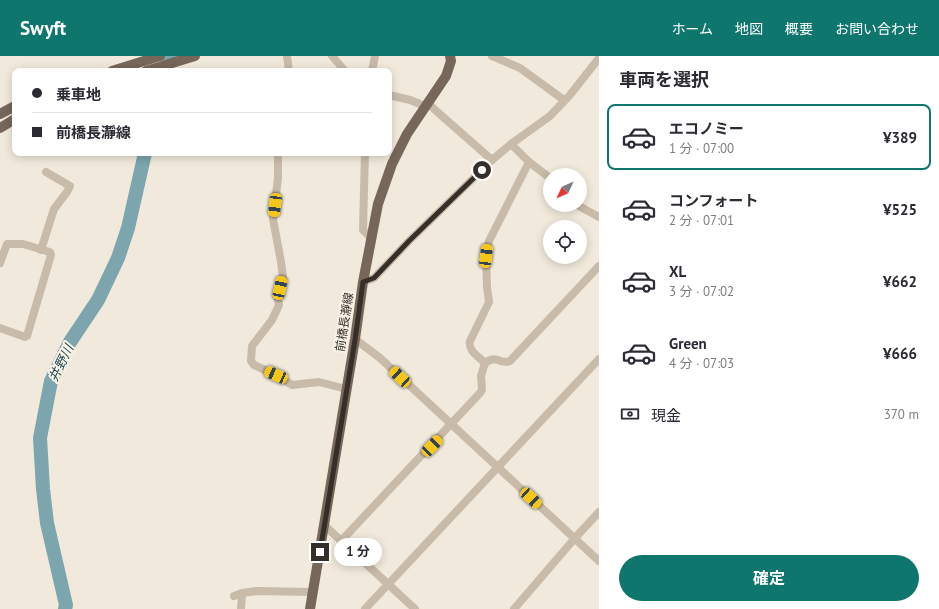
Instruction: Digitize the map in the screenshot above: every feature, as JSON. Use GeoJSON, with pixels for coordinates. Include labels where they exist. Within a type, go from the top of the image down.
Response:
{"type":"FeatureCollection","features":[{"type":"Feature","properties":{"kind":"main road"},"geometry":{"type":"LineString","coordinates":[[121,68],[160,56]]}},
{"type":"Feature","properties":{"kind":"main road"},"geometry":{"type":"LineString","coordinates":[[156,68],[194,56]]}},
{"type":"Feature","properties":{"kind":"main road","name":"前橋長瀞線"},"geometry":{"type":"LineString","coordinates":[[310,609],[355,340],[363,282],[378,204],[392,164],[426,104],[446,76],[450,56]]}},
{"type":"Feature","properties":{"kind":"main road"},"geometry":{"type":"LineString","coordinates":[[0,114],[12,108]]}},
{"type":"Feature","properties":{"kind":"main road"},"geometry":{"type":"LineString","coordinates":[[0,128],[12,120]]}},
{"type":"Feature","properties":{"kind":"street"},"geometry":{"type":"LineString","coordinates":[[287,56],[289,68]]}},
{"type":"Feature","properties":{"kind":"street"},"geometry":{"type":"LineString","coordinates":[[332,56],[342,68]]}},
{"type":"Feature","properties":{"kind":"street"},"geometry":{"type":"LineString","coordinates":[[373,68],[375,56]]}},
{"type":"Feature","properties":{"kind":"street"},"geometry":{"type":"LineString","coordinates":[[492,56],[520,68],[564,100]]}},
{"type":"Feature","properties":{"kind":"street"},"geometry":{"type":"LineString","coordinates":[[363,282],[374,278],[409,241],[492,160],[511,144],[550,116],[570,95],[598,60]]}},
{"type":"Feature","properties":{"kind":"street"},"geometry":{"type":"LineString","coordinates":[[392,96],[426,104],[434,109],[492,160]]}},
{"type":"Feature","properties":{"kind":"street"},"geometry":{"type":"LineString","coordinates":[[511,144],[529,162],[543,173]]}},
{"type":"Feature","properties":{"kind":"street"},"geometry":{"type":"LineString","coordinates":[[278,156],[278,178],[273,219],[283,277],[278,299],[279,305],[272,320],[252,346],[251,361],[254,366],[276,375],[292,385],[319,382],[346,389]]}},
{"type":"Feature","properties":{"kind":"street"},"geometry":{"type":"LineString","coordinates":[[365,156],[364,230],[372,239]]}},
{"type":"Feature","properties":{"kind":"street"},"geometry":{"type":"LineString","coordinates":[[485,362],[473,352],[469,345],[489,302],[487,288],[488,248],[492,233],[529,162]]}},
{"type":"Feature","properties":{"kind":"street"},"geometry":{"type":"LineString","coordinates":[[41,250],[54,209],[70,186],[46,172]]}},
{"type":"Feature","properties":{"kind":"street"},"geometry":{"type":"LineString","coordinates":[[587,210],[599,217]]}},
{"type":"Feature","properties":{"kind":"street"},"geometry":{"type":"LineString","coordinates":[[0,263],[7,244],[23,244],[50,252],[51,255],[27,336],[25,337],[0,328]]}},
{"type":"Feature","properties":{"kind":"street"},"geometry":{"type":"LineString","coordinates":[[341,541],[452,424],[482,390],[480,376],[485,362],[496,358],[504,362],[510,361],[599,266]]}},
{"type":"Feature","properties":{"kind":"street"},"geometry":{"type":"LineString","coordinates":[[355,340],[380,358],[599,561]]}},
{"type":"Feature","properties":{"kind":"street"},"geometry":{"type":"LineString","coordinates":[[365,609],[599,359]]}},
{"type":"Feature","properties":{"kind":"street"},"geometry":{"type":"LineString","coordinates":[[514,609],[599,512]]}},
{"type":"Feature","properties":{"kind":"street"},"geometry":{"type":"LineString","coordinates":[[324,525],[415,609]]}},
{"type":"Feature","properties":{"kind":"street"},"geometry":{"type":"LineString","coordinates":[[241,609],[238,595],[267,590],[313,592]]}},
{"type":"Feature","properties":{"kind":"waterway","name":"井野川"},"geometry":{"type":"LineString","coordinates":[[167,68],[171,56]]}},
{"type":"Feature","properties":{"kind":"waterway","name":"井野川"},"geometry":{"type":"LineString","coordinates":[[65,609],[66,605],[47,523],[40,438],[51,381],[70,342],[98,300],[118,258],[128,228],[144,156]]}},
{"type":"Feature","properties":{"kind":"waterway","name":"井野川"},"geometry":{"type":"LineString","coordinates":[[66,605],[70,609]]}},
{"type":"Feature","properties":{"kind":"route"},"geometry":{"type":"LineString","coordinates":[[320,552],[355,340],[363,282],[374,278],[409,241],[482,170]]}}]}
